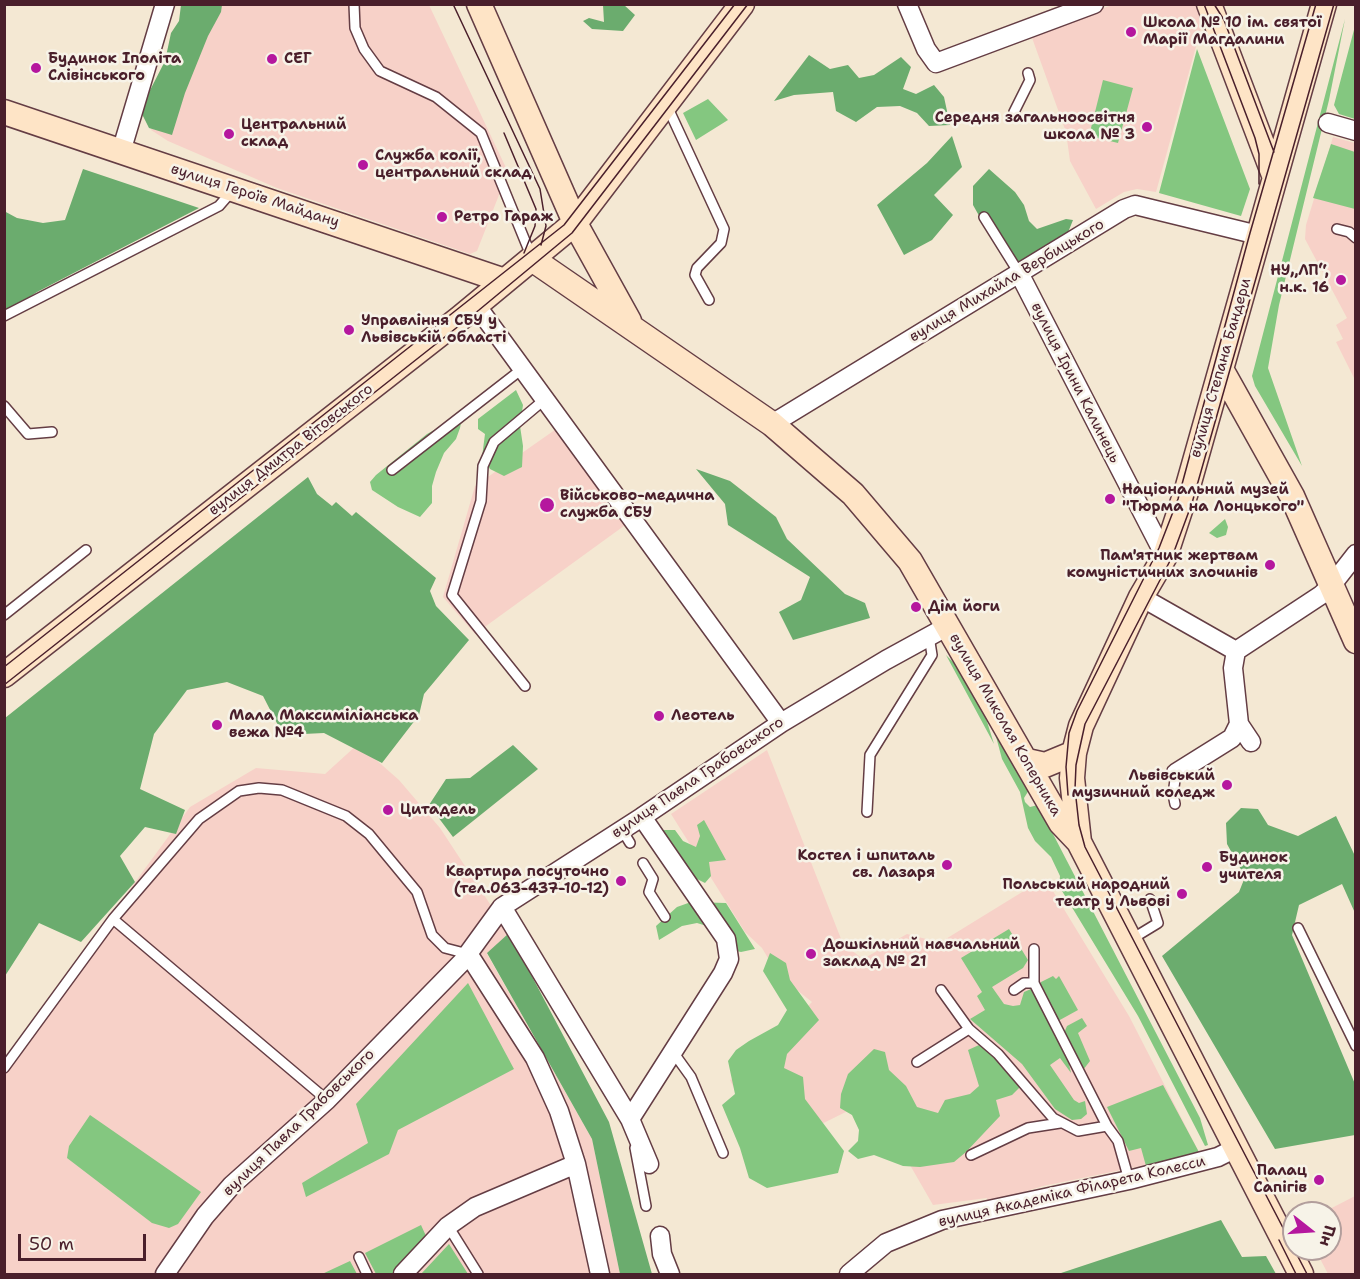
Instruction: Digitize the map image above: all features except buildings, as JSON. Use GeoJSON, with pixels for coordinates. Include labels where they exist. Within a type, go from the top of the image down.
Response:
{"type":"FeatureCollection","features":[{"type":"Feature","properties":{"kind":"main road","name":"вулиця Миколая Коперника"},"geometry":{"type":"LineString","coordinates":[[479,4],[575,223],[633,328]]}},
{"type":"Feature","properties":{"kind":"main road","name":"вулиця Дмитра Вітовського"},"geometry":{"type":"LineString","coordinates":[[4,675],[476,305],[575,223],[742,4]]}},
{"type":"Feature","properties":{"kind":"main road"},"geometry":{"type":"LineString","coordinates":[[1209,4],[1274,175]]}},
{"type":"Feature","properties":{"kind":"main road","name":"вулиця Степана Бандери"},"geometry":{"type":"LineString","coordinates":[[1079,842],[1074,805],[1074,753],[1081,726],[1142,597],[1165,555],[1221,369],[1324,4]]}},
{"type":"Feature","properties":{"kind":"main road","name":"вулиця Героїв Майдану"},"geometry":{"type":"LineString","coordinates":[[4,112],[505,281]]}},
{"type":"Feature","properties":{"kind":"main road","name":"вулиця Миколая Коперника"},"geometry":{"type":"LineString","coordinates":[[532,259],[772,424],[853,494],[910,561],[938,632],[1027,761],[1061,823],[1079,842],[1300,1275]]}},
{"type":"Feature","properties":{"kind":"main road"},"geometry":{"type":"LineString","coordinates":[[1221,369],[1292,496],[1356,641]]}},
{"type":"Feature","properties":{"kind":"main road"},"geometry":{"type":"LineString","coordinates":[[1027,761],[1045,765],[1074,753]]}},
{"type":"Feature","properties":{"kind":"street"},"geometry":{"type":"LineString","coordinates":[[121,152],[165,4]]}},
{"type":"Feature","properties":{"kind":"street"},"geometry":{"type":"LineString","coordinates":[[907,4],[926,49],[936,63],[1015,38],[1094,4]]}},
{"type":"Feature","properties":{"kind":"street"},"geometry":{"type":"LineString","coordinates":[[1328,123],[1356,131]]}},
{"type":"Feature","properties":{"kind":"street","name":"вулиця Михайла Вербицького"},"geometry":{"type":"LineString","coordinates":[[772,424],[1124,209],[1135,205],[1258,235]]}},
{"type":"Feature","properties":{"kind":"street","name":"вулиця Ірини Калинець"},"geometry":{"type":"LineString","coordinates":[[1019,273],[1165,555]]}},
{"type":"Feature","properties":{"kind":"street"},"geometry":{"type":"LineString","coordinates":[[476,305],[781,723]]}},
{"type":"Feature","properties":{"kind":"street"},"geometry":{"type":"LineString","coordinates":[[1251,742],[1239,724],[1233,668],[1236,651],[1331,586],[1356,554]]}},
{"type":"Feature","properties":{"kind":"street"},"geometry":{"type":"LineString","coordinates":[[1142,597],[1236,651]]}},
{"type":"Feature","properties":{"kind":"street","name":"вулиця Павла Грабовського"},"geometry":{"type":"LineString","coordinates":[[165,1275],[205,1216],[232,1185],[327,1100],[469,955],[502,907],[626,836],[642,817],[781,723],[938,632]]}},
{"type":"Feature","properties":{"kind":"street"},"geometry":{"type":"LineString","coordinates":[[1176,773],[1232,738],[1239,724]]}},
{"type":"Feature","properties":{"kind":"street"},"geometry":{"type":"LineString","coordinates":[[630,1119],[723,973],[729,959],[726,939],[642,817]]}},
{"type":"Feature","properties":{"kind":"street"},"geometry":{"type":"LineString","coordinates":[[502,907],[630,1119],[649,1164]]}},
{"type":"Feature","properties":{"kind":"street"},"geometry":{"type":"LineString","coordinates":[[469,955],[535,1058],[559,1111],[576,1164],[600,1275]]}},
{"type":"Feature","properties":{"kind":"street","name":"вулиця Академіка Філарета Колесси"},"geometry":{"type":"LineString","coordinates":[[849,1275],[886,1243],[942,1220],[1129,1180],[1218,1157],[1236,1148]]}},
{"type":"Feature","properties":{"kind":"street"},"geometry":{"type":"LineString","coordinates":[[403,1275],[448,1226],[475,1207],[576,1164]]}},
{"type":"Feature","properties":{"kind":"street"},"geometry":{"type":"LineString","coordinates":[[660,1236],[662,1254],[670,1275]]}},
{"type":"Feature","properties":{"kind":"lane"},"geometry":{"type":"LineString","coordinates":[[354,4],[355,28],[364,49],[380,71],[436,97],[481,133],[532,259]]}},
{"type":"Feature","properties":{"kind":"lane"},"geometry":{"type":"LineString","coordinates":[[1014,112],[1030,80],[1028,73]]}},
{"type":"Feature","properties":{"kind":"lane"},"geometry":{"type":"LineString","coordinates":[[666,104],[724,229],[721,243],[697,268],[695,275],[709,300]]}},
{"type":"Feature","properties":{"kind":"lane"},"geometry":{"type":"LineString","coordinates":[[4,316],[219,206],[234,189]]}},
{"type":"Feature","properties":{"kind":"lane"},"geometry":{"type":"LineString","coordinates":[[984,217],[1019,273]]}},
{"type":"Feature","properties":{"kind":"lane"},"geometry":{"type":"LineString","coordinates":[[1337,229],[1349,232],[1356,238]]}},
{"type":"Feature","properties":{"kind":"lane"},"geometry":{"type":"LineString","coordinates":[[392,470],[522,369]]}},
{"type":"Feature","properties":{"kind":"lane"},"geometry":{"type":"LineString","coordinates":[[525,686],[452,595],[481,501],[483,466],[494,442],[544,400]]}},
{"type":"Feature","properties":{"kind":"lane"},"geometry":{"type":"LineString","coordinates":[[4,406],[28,434],[52,432]]}},
{"type":"Feature","properties":{"kind":"lane"},"geometry":{"type":"LineString","coordinates":[[4,615],[86,550]]}},
{"type":"Feature","properties":{"kind":"lane"},"geometry":{"type":"LineString","coordinates":[[867,812],[870,755],[932,655],[938,632]]}},
{"type":"Feature","properties":{"kind":"lane"},"geometry":{"type":"LineString","coordinates":[[1175,804],[1173,794],[1176,773]]}},
{"type":"Feature","properties":{"kind":"lane"},"geometry":{"type":"LineString","coordinates":[[4,1068],[113,919],[199,819],[239,791],[282,790],[346,816],[369,834],[417,892],[432,935],[445,948],[469,955]]}},
{"type":"Feature","properties":{"kind":"lane"},"geometry":{"type":"LineString","coordinates":[[643,863],[653,879],[649,892],[664,917]]}},
{"type":"Feature","properties":{"kind":"lane"},"geometry":{"type":"LineString","coordinates":[[1128,941],[1158,923],[1150,899]]}},
{"type":"Feature","properties":{"kind":"lane"},"geometry":{"type":"LineString","coordinates":[[113,919],[327,1100]]}},
{"type":"Feature","properties":{"kind":"lane"},"geometry":{"type":"LineString","coordinates":[[1298,928],[1356,1046]]}},
{"type":"Feature","properties":{"kind":"lane"},"geometry":{"type":"LineString","coordinates":[[1034,949],[1034,983],[1071,1059],[1107,1126],[1118,1141],[1129,1180]]}},
{"type":"Feature","properties":{"kind":"lane"},"geometry":{"type":"LineString","coordinates":[[1014,990],[1024,983],[1034,983]]}},
{"type":"Feature","properties":{"kind":"lane"},"geometry":{"type":"LineString","coordinates":[[942,990],[969,1029],[998,1054],[1053,1118],[1078,1131],[1107,1126]]}},
{"type":"Feature","properties":{"kind":"lane"},"geometry":{"type":"LineString","coordinates":[[916,1062],[969,1029]]}},
{"type":"Feature","properties":{"kind":"lane"},"geometry":{"type":"LineString","coordinates":[[673,1052],[690,1077],[723,1153]]}},
{"type":"Feature","properties":{"kind":"lane"},"geometry":{"type":"LineString","coordinates":[[630,1119],[646,1206]]}},
{"type":"Feature","properties":{"kind":"lane"},"geometry":{"type":"LineString","coordinates":[[971,1155],[1028,1128],[1060,1123]]}},
{"type":"Feature","properties":{"kind":"lane"},"geometry":{"type":"LineString","coordinates":[[448,1226],[478,1275]]}},
{"type":"Feature","properties":{"kind":"lane"},"geometry":{"type":"LineString","coordinates":[[359,1257],[367,1275]]}},
{"type":"Feature","properties":{"kind":"shaded area"},"geometry":{"type":"Polygon","coordinates":[[[189,5],[429,5],[508,172],[477,251],[470,254],[277,188],[168,141],[151,130],[189,5]]]}},
{"type":"Feature","properties":{"kind":"shaded area"},"geometry":{"type":"Polygon","coordinates":[[[1112,5],[1201,5],[1205,14],[1156,192],[1137,189],[1124,192],[1096,209],[1070,161],[1066,132],[1031,35],[1112,5]]]}},
{"type":"Feature","properties":{"kind":"shaded area"},"geometry":{"type":"Polygon","coordinates":[[[1333,137],[1355,143],[1355,380],[1336,342],[1343,339],[1336,325],[1347,318],[1305,239],[1306,225],[1333,137]]]}},
{"type":"Feature","properties":{"kind":"shaded area"},"geometry":{"type":"Polygon","coordinates":[[[559,427],[628,523],[475,634],[443,597],[475,486],[559,427]]]}},
{"type":"Feature","properties":{"kind":"shaded area"},"geometry":{"type":"Polygon","coordinates":[[[358,744],[399,780],[440,828],[509,933],[487,954],[592,1139],[620,1274],[5,1274],[5,1060],[190,807],[256,768],[325,774],[358,744]]]}},
{"type":"Feature","properties":{"kind":"shaded area"},"geometry":{"type":"Polygon","coordinates":[[[767,750],[843,944],[863,959],[907,934],[926,939],[931,947],[936,945],[1045,878],[1129,1016],[1200,1154],[1043,1186],[988,1203],[987,1198],[933,1205],[872,1099],[765,1152],[730,1080],[738,1077],[812,1002],[778,975],[762,948],[745,932],[671,814],[767,750]]]}},
{"type":"Feature","properties":{"kind":"shaded area"},"geometry":{"type":"Polygon","coordinates":[[[1355,1196],[1355,1274],[1328,1274],[1321,1261],[1342,1261],[1342,1203],[1355,1196]]]}},
{"type":"Feature","properties":{"kind":"green space"},"geometry":{"type":"Polygon","coordinates":[[[181,5],[222,5],[185,93],[172,135],[149,128],[142,114],[145,100],[165,61],[171,33],[179,21],[181,5]]]}},
{"type":"Feature","properties":{"kind":"green space"},"geometry":{"type":"Polygon","coordinates":[[[603,5],[624,5],[635,15],[623,31],[592,29],[583,21],[589,18],[604,22],[603,5]]]}},
{"type":"Feature","properties":{"kind":"green space"},"geometry":{"type":"Polygon","coordinates":[[[1345,19],[1329,100],[1279,305],[1268,368],[1302,466],[1255,386],[1252,376],[1345,19]]]}},
{"type":"Feature","properties":{"kind":"green space"},"geometry":{"type":"Polygon","coordinates":[[[1355,26],[1355,119],[1339,114],[1334,105],[1355,26]]]}},
{"type":"Feature","properties":{"kind":"green space"},"geometry":{"type":"Polygon","coordinates":[[[1197,49],[1250,189],[1241,216],[1159,193],[1197,49]]]}},
{"type":"Feature","properties":{"kind":"green space"},"geometry":{"type":"Polygon","coordinates":[[[809,55],[830,69],[848,65],[859,78],[874,75],[901,57],[911,67],[903,89],[916,94],[934,85],[944,97],[950,125],[929,126],[917,113],[900,106],[877,107],[856,122],[836,111],[833,92],[794,95],[774,101],[809,55]]]}},
{"type":"Feature","properties":{"kind":"green space"},"geometry":{"type":"Polygon","coordinates":[[[1103,80],[1133,88],[1118,143],[1089,136],[1103,80]]]}},
{"type":"Feature","properties":{"kind":"green space"},"geometry":{"type":"Polygon","coordinates":[[[708,99],[728,120],[696,140],[683,113],[708,99]]]}},
{"type":"Feature","properties":{"kind":"green space"},"geometry":{"type":"Polygon","coordinates":[[[952,136],[962,167],[934,195],[953,215],[932,240],[904,255],[877,205],[927,163],[952,136]]]}},
{"type":"Feature","properties":{"kind":"green space"},"geometry":{"type":"Polygon","coordinates":[[[1331,144],[1355,152],[1355,209],[1313,198],[1331,144]]]}},
{"type":"Feature","properties":{"kind":"green space"},"geometry":{"type":"Polygon","coordinates":[[[83,169],[199,208],[37,292],[5,314],[4,211],[17,218],[43,223],[65,220],[83,169]]]}},
{"type":"Feature","properties":{"kind":"green space"},"geometry":{"type":"Polygon","coordinates":[[[989,169],[1015,192],[1024,205],[1029,221],[1037,229],[1066,219],[1073,220],[1067,235],[1022,263],[1010,262],[1000,253],[973,205],[973,186],[989,169]]]}},
{"type":"Feature","properties":{"kind":"green space"},"geometry":{"type":"Polygon","coordinates":[[[516,390],[523,405],[520,426],[523,446],[522,467],[504,476],[490,469],[482,457],[485,434],[478,429],[478,419],[516,390]]]}},
{"type":"Feature","properties":{"kind":"green space"},"geometry":{"type":"Polygon","coordinates":[[[454,419],[461,423],[460,428],[456,439],[444,453],[436,472],[432,486],[432,503],[420,517],[398,507],[372,490],[370,482],[376,475],[427,434],[454,419]]]}},
{"type":"Feature","properties":{"kind":"green space"},"geometry":{"type":"Polygon","coordinates":[[[696,469],[730,481],[776,517],[787,539],[845,594],[865,603],[870,618],[793,640],[779,612],[801,600],[810,577],[728,525],[725,504],[696,469]]]}},
{"type":"Feature","properties":{"kind":"green space"},"geometry":{"type":"Polygon","coordinates":[[[308,477],[317,494],[332,506],[336,502],[352,516],[356,512],[436,578],[430,591],[436,606],[469,640],[424,694],[419,715],[382,763],[324,733],[283,735],[263,696],[227,682],[187,690],[154,734],[140,789],[185,810],[176,834],[145,827],[120,856],[135,882],[81,942],[39,923],[5,976],[5,718],[308,477]]]}},
{"type":"Feature","properties":{"kind":"green space"},"geometry":{"type":"Polygon","coordinates":[[[1225,519],[1228,527],[1226,535],[1217,538],[1209,533],[1225,519]]]}},
{"type":"Feature","properties":{"kind":"green space"},"geometry":{"type":"Polygon","coordinates":[[[946,655],[955,664],[984,712],[994,744],[946,655]]]}},
{"type":"Feature","properties":{"kind":"green space"},"geometry":{"type":"Polygon","coordinates":[[[994,729],[1029,790],[1024,798],[1025,802],[1030,807],[1038,805],[1200,1118],[1208,1145],[1205,1146],[1138,1016],[1059,886],[1060,876],[1051,857],[1035,841],[1028,828],[1020,792],[1002,759],[994,729]]]}},
{"type":"Feature","properties":{"kind":"green space"},"geometry":{"type":"Polygon","coordinates":[[[513,745],[538,769],[453,837],[429,805],[446,779],[470,778],[513,745]]]}},
{"type":"Feature","properties":{"kind":"green space"},"geometry":{"type":"Polygon","coordinates":[[[1241,808],[1258,809],[1268,825],[1298,836],[1336,816],[1355,856],[1355,913],[1342,884],[1299,905],[1292,935],[1355,1084],[1355,1135],[1275,1149],[1162,956],[1239,892],[1245,877],[1227,844],[1226,823],[1241,808]]]}},
{"type":"Feature","properties":{"kind":"green space"},"geometry":{"type":"Polygon","coordinates":[[[704,820],[726,860],[709,862],[711,876],[705,883],[689,875],[661,830],[675,830],[683,841],[696,847],[700,836],[697,825],[704,820]]]}},
{"type":"Feature","properties":{"kind":"green space"},"geometry":{"type":"Polygon","coordinates":[[[691,902],[726,903],[755,949],[741,952],[727,949],[710,927],[697,923],[682,926],[659,940],[656,926],[677,907],[691,902]]]}},
{"type":"Feature","properties":{"kind":"green space"},"geometry":{"type":"Polygon","coordinates":[[[1009,929],[1028,960],[1023,968],[992,987],[1004,1004],[1013,1006],[1020,1005],[1024,992],[1031,989],[1036,992],[1055,1037],[1067,1055],[1071,1073],[1060,1058],[1050,1065],[1074,1100],[1079,1103],[1085,1101],[1087,1114],[1081,1119],[1072,1120],[1055,1109],[1022,1064],[970,1019],[985,1010],[977,996],[982,992],[961,958],[1009,929]]]}},
{"type":"Feature","properties":{"kind":"green space"},"geometry":{"type":"Polygon","coordinates":[[[509,933],[609,1122],[652,1274],[620,1274],[592,1139],[487,953],[509,933]]]}},
{"type":"Feature","properties":{"kind":"green space"},"geometry":{"type":"Polygon","coordinates":[[[770,953],[786,963],[790,980],[819,1020],[787,1054],[784,1068],[803,1077],[805,1099],[844,1151],[838,1173],[767,1188],[749,1178],[740,1148],[722,1105],[735,1094],[728,1061],[736,1050],[778,1025],[787,1010],[763,971],[770,953]]]}},
{"type":"Feature","properties":{"kind":"green space"},"geometry":{"type":"Polygon","coordinates":[[[1053,976],[1056,979],[1059,976],[1078,1010],[1058,1021],[1041,988],[1041,982],[1053,976]]]}},
{"type":"Feature","properties":{"kind":"green space"},"geometry":{"type":"Polygon","coordinates":[[[468,983],[514,1069],[398,1130],[389,1154],[306,1197],[302,1183],[368,1143],[356,1104],[468,983]]]}},
{"type":"Feature","properties":{"kind":"green space"},"geometry":{"type":"Polygon","coordinates":[[[1082,1018],[1087,1026],[1078,1033],[1090,1061],[1083,1070],[1064,1033],[1067,1026],[1082,1018]]]}},
{"type":"Feature","properties":{"kind":"green space"},"geometry":{"type":"Polygon","coordinates":[[[979,1045],[992,1053],[1022,1085],[1012,1095],[996,1100],[1000,1116],[954,1162],[920,1167],[903,1166],[874,1155],[858,1159],[848,1151],[858,1141],[859,1130],[852,1115],[840,1108],[841,1094],[848,1074],[874,1049],[885,1052],[889,1070],[906,1086],[917,1107],[938,1113],[945,1100],[970,1094],[979,1086],[968,1050],[979,1045]]]}},
{"type":"Feature","properties":{"kind":"green space"},"geometry":{"type":"Polygon","coordinates":[[[1163,1085],[1200,1154],[1146,1166],[1141,1148],[1129,1151],[1107,1107],[1163,1085]]]}},
{"type":"Feature","properties":{"kind":"green space"},"geometry":{"type":"Polygon","coordinates":[[[90,1115],[201,1192],[178,1224],[169,1228],[152,1223],[67,1158],[69,1146],[90,1115]]]}},
{"type":"Feature","properties":{"kind":"green space"},"geometry":{"type":"Polygon","coordinates":[[[1221,1220],[1242,1257],[1266,1256],[1276,1274],[1058,1274],[1221,1220]]]}},
{"type":"Feature","properties":{"kind":"green space"},"geometry":{"type":"Polygon","coordinates":[[[421,1225],[426,1236],[392,1274],[376,1274],[365,1253],[421,1225]]]}},
{"type":"Feature","properties":{"kind":"green space"},"geometry":{"type":"Polygon","coordinates":[[[449,1244],[468,1274],[421,1274],[449,1244]]]}},
{"type":"Feature","properties":{"kind":"green space"},"geometry":{"type":"Polygon","coordinates":[[[350,1261],[357,1274],[322,1274],[350,1261]]]}},
{"type":"Feature","properties":{"kind":"tram line"},"geometry":{"type":"LineString","coordinates":[[453,4],[540,189],[546,226],[541,245]]}},
{"type":"Feature","properties":{"kind":"tram line"},"geometry":{"type":"LineString","coordinates":[[4,667],[564,225],[735,4]]}},
{"type":"Feature","properties":{"kind":"tram line"},"geometry":{"type":"LineString","coordinates":[[4,685],[479,310],[572,233],[748,4]]}},
{"type":"Feature","properties":{"kind":"tram line"},"geometry":{"type":"LineString","coordinates":[[1204,4],[1255,138],[1259,154],[1259,184]]}},
{"type":"Feature","properties":{"kind":"tram line"},"geometry":{"type":"LineString","coordinates":[[1214,4],[1224,20],[1274,152]]}},
{"type":"Feature","properties":{"kind":"tram line"},"geometry":{"type":"LineString","coordinates":[[1068,795],[1066,767],[1069,733],[1077,711],[1159,548],[1178,499],[1250,233],[1316,4]]}},
{"type":"Feature","properties":{"kind":"tram line"},"geometry":{"type":"LineString","coordinates":[[1307,1274],[1085,847],[1079,825],[1075,789],[1076,765],[1085,724],[1172,557],[1192,503],[1334,4]]}},
{"type":"Feature","properties":{"kind":"tram line"},"geometry":{"type":"LineString","coordinates":[[504,133],[536,209],[535,226],[524,253]]}},
{"type":"Feature","properties":{"kind":"tram line"},"geometry":{"type":"LineString","coordinates":[[1279,1240],[1296,1274]]}},
{"type":"Feature","properties":{"kind":"place","name":"Школа № 10 ім. святої Марії Магдалини"},"geometry":{"type":"Point","coordinates":[1131,32]}},
{"type":"Feature","properties":{"kind":"place","name":"СЕГ"},"geometry":{"type":"Point","coordinates":[272,59]}},
{"type":"Feature","properties":{"kind":"place","name":"Будинок Іполіта Слівінського"},"geometry":{"type":"Point","coordinates":[36,68]}},
{"type":"Feature","properties":{"kind":"place","name":"Середня загальноосвітня школа № 3"},"geometry":{"type":"Point","coordinates":[1147,127]}},
{"type":"Feature","properties":{"kind":"place","name":"Центральний склад"},"geometry":{"type":"Point","coordinates":[229,134]}},
{"type":"Feature","properties":{"kind":"place","name":"Служба колії, центральний склад"},"geometry":{"type":"Point","coordinates":[363,165]}},
{"type":"Feature","properties":{"kind":"place","name":"Ретро Гараж"},"geometry":{"type":"Point","coordinates":[442,217]}},
{"type":"Feature","properties":{"kind":"place","name":"НУ„ЛП“, н.к. 16"},"geometry":{"type":"Point","coordinates":[1341,280]}},
{"type":"Feature","properties":{"kind":"place","name":"Управління СБУ у Львівській області"},"geometry":{"type":"Point","coordinates":[349,330]}},
{"type":"Feature","properties":{"kind":"place","name":"Національний музей \"Тюрма на Лонцького\""},"geometry":{"type":"Point","coordinates":[1110,499]}},
{"type":"Feature","properties":{"kind":"place","name":"Військово-медична служба СБУ"},"geometry":{"type":"Point","coordinates":[547,505]}},
{"type":"Feature","properties":{"kind":"place","name":"Пам'ятник жертвам комуністичних злочинів"},"geometry":{"type":"Point","coordinates":[1270,565]}},
{"type":"Feature","properties":{"kind":"place","name":"Дім йоги"},"geometry":{"type":"Point","coordinates":[916,607]}},
{"type":"Feature","properties":{"kind":"place","name":"Леотель"},"geometry":{"type":"Point","coordinates":[659,716]}},
{"type":"Feature","properties":{"kind":"place","name":"Мала Максиміліанська вежа №4"},"geometry":{"type":"Point","coordinates":[217,725]}},
{"type":"Feature","properties":{"kind":"place","name":"Львівський музичний коледж"},"geometry":{"type":"Point","coordinates":[1227,785]}},
{"type":"Feature","properties":{"kind":"place","name":"Цитадель"},"geometry":{"type":"Point","coordinates":[388,810]}},
{"type":"Feature","properties":{"kind":"place","name":"Костел і шпиталь св. Лазаря"},"geometry":{"type":"Point","coordinates":[947,865]}},
{"type":"Feature","properties":{"kind":"place","name":"Будинок учителя"},"geometry":{"type":"Point","coordinates":[1207,867]}},
{"type":"Feature","properties":{"kind":"place","name":"Квартира посуточно (тел.063-437-10-12)"},"geometry":{"type":"Point","coordinates":[621,881]}},
{"type":"Feature","properties":{"kind":"place","name":"Польський народний театр у Львові"},"geometry":{"type":"Point","coordinates":[1182,894]}},
{"type":"Feature","properties":{"kind":"place","name":"Дошкільний навчальний заклад № 21"},"geometry":{"type":"Point","coordinates":[811,954]}},
{"type":"Feature","properties":{"kind":"place","name":"Палац Сапігів"},"geometry":{"type":"Point","coordinates":[1319,1180]}}]}
